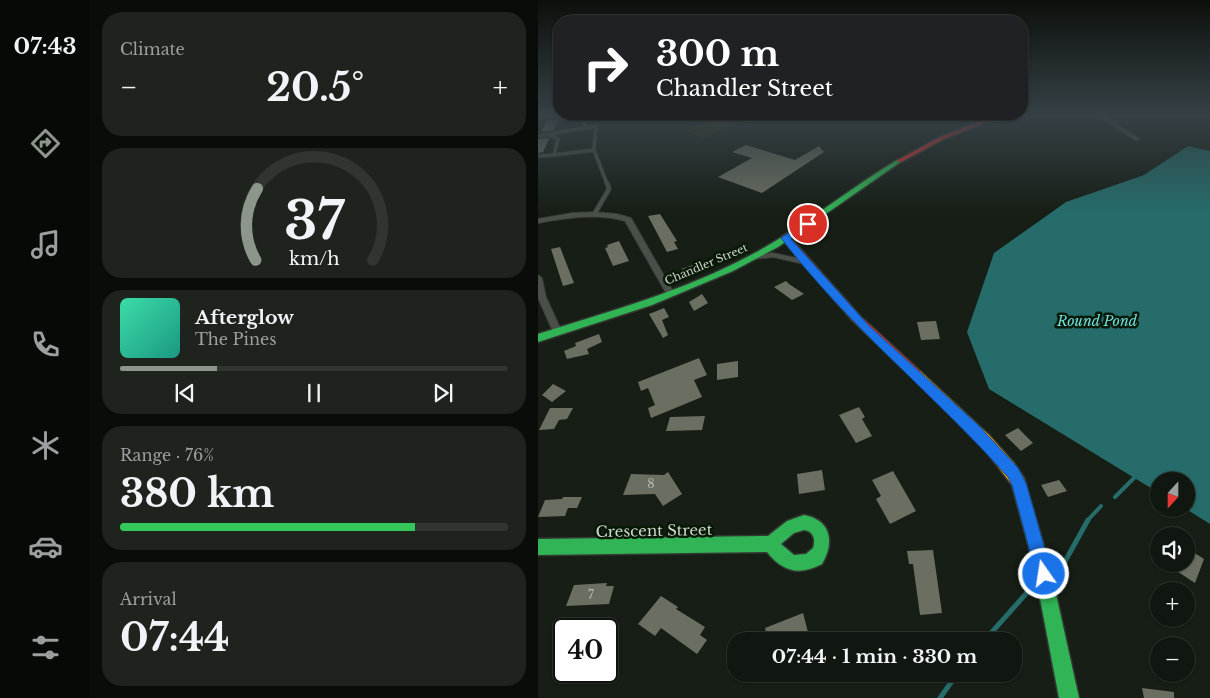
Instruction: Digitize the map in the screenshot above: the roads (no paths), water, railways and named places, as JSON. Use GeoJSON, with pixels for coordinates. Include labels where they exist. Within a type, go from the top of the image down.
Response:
{"type":"FeatureCollection","features":[{"type":"Feature","properties":{"kind":"main road","name":"Chandler Street"},"geometry":{"type":"LineString","coordinates":[[538,338],[670,293],[754,257],[786,238],[907,155],[921,148]]}},
{"type":"Feature","properties":{"kind":"main road"},"geometry":{"type":"LineString","coordinates":[[786,238],[875,338],[974,429],[1013,473],[1019,483],[1036,541],[1052,606],[1069,698]]}},
{"type":"Feature","properties":{"kind":"main road"},"geometry":{"type":"LineString","coordinates":[[800,523],[810,524],[823,537],[822,550],[816,558],[806,564],[795,564],[785,560],[771,544],[791,526],[800,523]]}},
{"type":"Feature","properties":{"kind":"main road","name":"Crescent Street"},"geometry":{"type":"LineString","coordinates":[[538,548],[771,544]]}},
{"type":"Feature","properties":{"kind":"street"},"geometry":{"type":"LineString","coordinates":[[538,221],[595,213],[614,215],[628,220],[670,293]]}},
{"type":"Feature","properties":{"kind":"street"},"geometry":{"type":"LineString","coordinates":[[754,257],[773,255],[808,263]]}},
{"type":"Feature","properties":{"kind":"street"},"geometry":{"type":"LineString","coordinates":[[538,278],[542,297],[557,332]]}},
{"type":"Feature","properties":{"kind":"lane"},"geometry":{"type":"LineString","coordinates":[[554,155],[556,148]]}},
{"type":"Feature","properties":{"kind":"lane"},"geometry":{"type":"LineString","coordinates":[[538,156],[594,150],[609,189],[595,213]]}},
{"type":"Feature","properties":{"kind":"water","name":"Round Pond"},"geometry":{"type":"Polygon","coordinates":[[[1186,148],[1210,151],[1210,524],[1196,515],[1196,472],[1150,472],[1150,487],[989,389],[967,332],[994,253],[1066,202],[1144,175],[1186,148]]]}},
{"type":"Feature","properties":{"kind":"waterway"},"geometry":{"type":"LineString","coordinates":[[1115,497],[1136,476]]}},
{"type":"Feature","properties":{"kind":"waterway"},"geometry":{"type":"LineString","coordinates":[[1087,521],[1101,506]]}},
{"type":"Feature","properties":{"kind":"waterway"},"geometry":{"type":"LineString","coordinates":[[1063,565],[1088,520]]}},
{"type":"Feature","properties":{"kind":"waterway"},"geometry":{"type":"LineString","coordinates":[[992,632],[1032,587]]}},
{"type":"Feature","properties":{"kind":"waterway"},"geometry":{"type":"LineString","coordinates":[[940,698],[951,682]]}}]}
